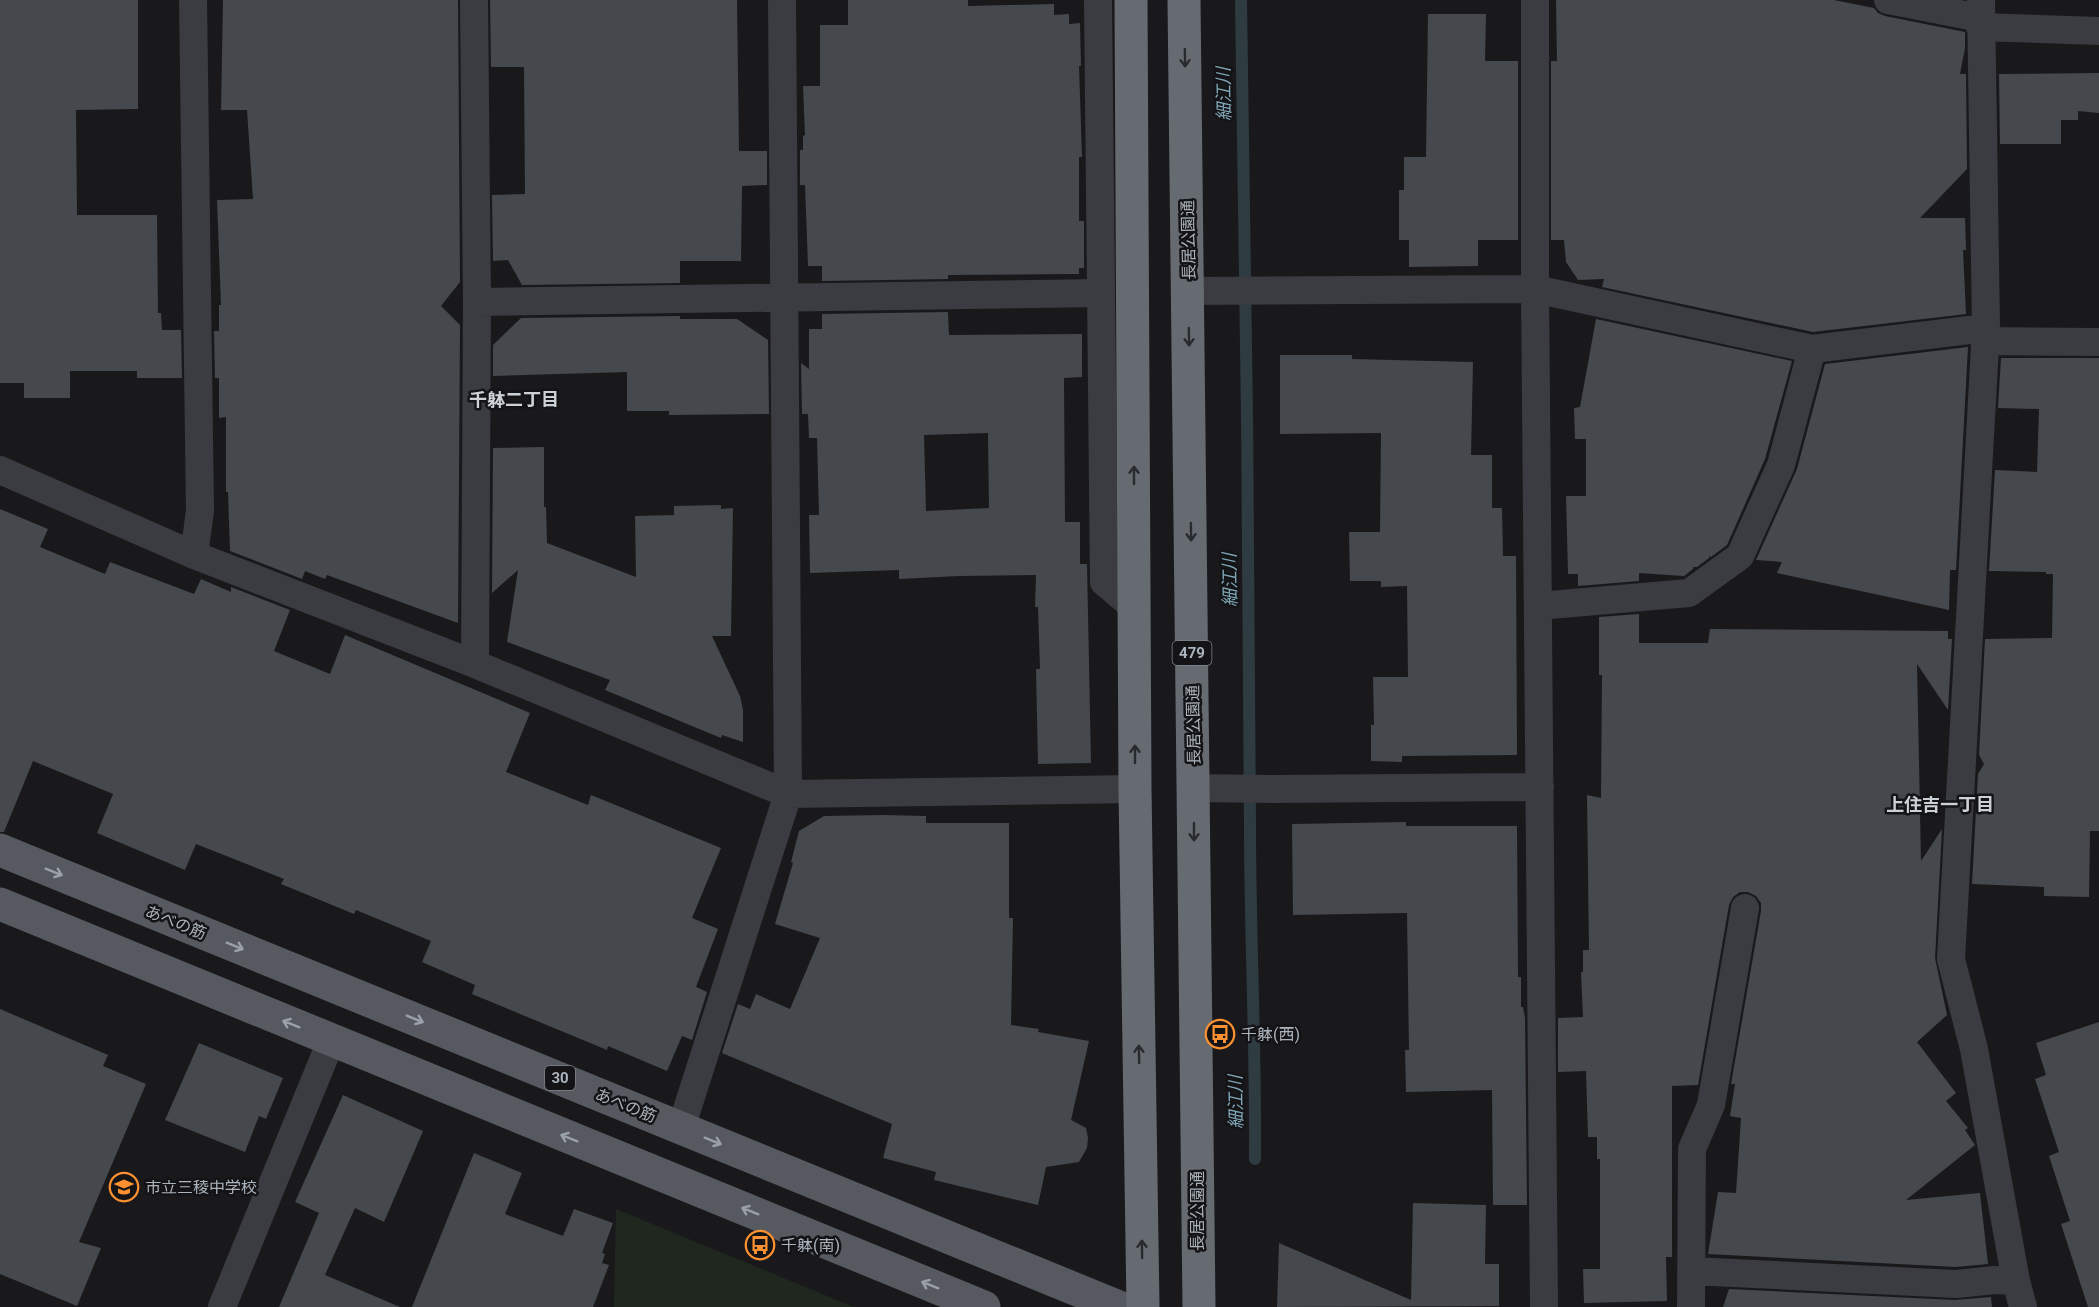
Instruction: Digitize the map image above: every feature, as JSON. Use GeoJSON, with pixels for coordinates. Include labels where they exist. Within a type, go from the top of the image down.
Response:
{"type":"FeatureCollection","features":[{"type":"Feature","properties":{"kind":"highway"},"geometry":{"type":"LineString","coordinates":[[1131,0],[1135,789],[1143,1307]]}},
{"type":"Feature","properties":{"kind":"highway","name":"長居公園通"},"geometry":{"type":"LineString","coordinates":[[1184,0],[1199,1307]]}},
{"type":"Feature","properties":{"kind":"main road","name":"あべの筋"},"geometry":{"type":"LineString","coordinates":[[0,850],[1119,1307]]}},
{"type":"Feature","properties":{"kind":"main road"},"geometry":{"type":"LineString","coordinates":[[0,904],[984,1307]]}},
{"type":"Feature","properties":{"kind":"street"},"geometry":{"type":"LineString","coordinates":[[193,0],[200,511],[194,555]]}},
{"type":"Feature","properties":{"kind":"street"},"geometry":{"type":"LineString","coordinates":[[474,0],[477,302],[475,664]]}},
{"type":"Feature","properties":{"kind":"street"},"geometry":{"type":"LineString","coordinates":[[681,1128],[788,794],[782,0]]}},
{"type":"Feature","properties":{"kind":"street"},"geometry":{"type":"LineString","coordinates":[[1098,0],[1104,582],[1135,608]]}},
{"type":"Feature","properties":{"kind":"street"},"geometry":{"type":"LineString","coordinates":[[1535,0],[1535,289],[1544,1307]]}},
{"type":"Feature","properties":{"kind":"street"},"geometry":{"type":"LineString","coordinates":[[1888,0],[2099,31]]}},
{"type":"Feature","properties":{"kind":"street"},"geometry":{"type":"LineString","coordinates":[[1980,15],[1986,334],[1951,959],[1974,1049],[2019,1294]]}},
{"type":"Feature","properties":{"kind":"street"},"geometry":{"type":"LineString","coordinates":[[1188,291],[1535,289],[1812,348],[1986,334],[2099,342]]}},
{"type":"Feature","properties":{"kind":"street"},"geometry":{"type":"LineString","coordinates":[[477,302],[1101,292]]}},
{"type":"Feature","properties":{"kind":"street"},"geometry":{"type":"LineString","coordinates":[[1538,606],[1689,593],[1740,556],[1781,465],[1812,348]]}},
{"type":"Feature","properties":{"kind":"street"},"geometry":{"type":"LineString","coordinates":[[0,471],[194,555],[475,664],[788,794],[1135,789]]}},
{"type":"Feature","properties":{"kind":"street"},"geometry":{"type":"LineString","coordinates":[[1194,788],[1540,787]]}},
{"type":"Feature","properties":{"kind":"street"},"geometry":{"type":"LineString","coordinates":[[1690,1307],[1692,1149],[1711,1105],[1745,908]]}},
{"type":"Feature","properties":{"kind":"street"},"geometry":{"type":"LineString","coordinates":[[222,1307],[331,1041]]}},
{"type":"Feature","properties":{"kind":"street"},"geometry":{"type":"LineString","coordinates":[[1692,1271],[1956,1284],[1995,1280],[2019,1294]]}},
{"type":"Feature","properties":{"kind":"shaded area"},"geometry":{"type":"Polygon","coordinates":[[[616,1209],[854,1307],[614,1307],[616,1209]]]}},
{"type":"Feature","properties":{"kind":"building"},"geometry":{"type":"Polygon","coordinates":[[[0,0],[138,0],[138,109],[76,110],[77,215],[157,215],[158,313],[161,313],[162,330],[181,330],[182,378],[137,378],[137,371],[70,371],[70,398],[24,398],[24,383],[0,383],[0,0]]]}},
{"type":"Feature","properties":{"kind":"building"},"geometry":{"type":"Polygon","coordinates":[[[223,0],[458,0],[460,282],[441,306],[460,325],[458,623],[327,575],[325,579],[305,571],[302,579],[230,551],[228,492],[226,492],[226,417],[219,418],[219,378],[215,378],[214,331],[219,331],[219,305],[221,305],[217,200],[253,199],[247,110],[221,110],[223,0]]]}},
{"type":"Feature","properties":{"kind":"building"},"geometry":{"type":"Polygon","coordinates":[[[490,0],[737,0],[739,151],[767,151],[767,185],[742,186],[741,261],[680,261],[680,283],[522,285],[508,260],[493,261],[492,195],[525,194],[524,67],[491,67],[490,0]]]}},
{"type":"Feature","properties":{"kind":"building"},"geometry":{"type":"Polygon","coordinates":[[[848,0],[968,0],[968,6],[1054,4],[1054,15],[1069,14],[1069,24],[1080,23],[1082,157],[1079,157],[1079,221],[1084,221],[1084,268],[1079,268],[1079,274],[948,275],[948,279],[822,281],[822,266],[808,266],[805,185],[800,185],[800,150],[803,150],[803,136],[805,135],[803,86],[820,86],[820,25],[848,25],[848,0]]]}},
{"type":"Feature","properties":{"kind":"building"},"geometry":{"type":"Polygon","coordinates":[[[1556,0],[1834,0],[1874,8],[1885,16],[1965,32],[1965,48],[1960,74],[1966,74],[1967,169],[1920,218],[1965,218],[1966,250],[1963,250],[1966,314],[1813,332],[1602,287],[1604,279],[1578,280],[1566,262],[1564,240],[1551,240],[1551,61],[1557,61],[1556,0]]]}},
{"type":"Feature","properties":{"kind":"building"},"geometry":{"type":"Polygon","coordinates":[[[1428,14],[1486,14],[1485,61],[1518,61],[1518,240],[1478,240],[1478,266],[1409,267],[1409,240],[1399,240],[1399,190],[1404,190],[1404,157],[1426,157],[1428,14]]]}},
{"type":"Feature","properties":{"kind":"building"},"geometry":{"type":"Polygon","coordinates":[[[2099,73],[2099,113],[2078,111],[2078,120],[2061,120],[2061,144],[2000,144],[1999,74],[2099,73]]]}},
{"type":"Feature","properties":{"kind":"building"},"geometry":{"type":"Polygon","coordinates":[[[948,312],[949,335],[1082,334],[1082,377],[1064,378],[1065,522],[1080,522],[1080,564],[1087,564],[1091,763],[1038,764],[1036,669],[1040,669],[1038,607],[1035,607],[1036,575],[899,579],[899,570],[810,573],[809,515],[819,515],[817,438],[809,438],[808,414],[802,414],[801,363],[809,369],[809,329],[822,329],[822,314],[948,312]],[[988,433],[924,435],[926,511],[989,508],[988,433]]]}},
{"type":"Feature","properties":{"kind":"building"},"geometry":{"type":"Polygon","coordinates":[[[680,316],[680,319],[737,319],[768,340],[769,414],[669,415],[669,411],[627,411],[627,372],[493,376],[493,345],[521,318],[680,316]]]}},
{"type":"Feature","properties":{"kind":"building"},"geometry":{"type":"Polygon","coordinates":[[[1596,319],[1792,361],[1765,459],[1727,545],[1697,567],[1693,567],[1684,576],[1639,573],[1639,581],[1578,586],[1578,574],[1568,574],[1566,496],[1586,496],[1586,439],[1575,439],[1574,408],[1580,407],[1596,319]]]}},
{"type":"Feature","properties":{"kind":"building"},"geometry":{"type":"Polygon","coordinates":[[[1968,347],[1956,570],[1950,570],[1949,610],[1777,573],[1782,562],[1756,560],[1797,469],[1825,364],[1968,347]]]}},
{"type":"Feature","properties":{"kind":"building"},"geometry":{"type":"Polygon","coordinates":[[[1280,355],[1352,355],[1352,359],[1473,362],[1471,455],[1492,455],[1492,508],[1502,508],[1503,556],[1516,556],[1517,755],[1402,756],[1402,762],[1371,761],[1371,725],[1374,725],[1373,677],[1408,677],[1407,586],[1381,587],[1381,581],[1350,581],[1349,532],[1380,532],[1381,433],[1280,434],[1280,355]]]}},
{"type":"Feature","properties":{"kind":"building"},"geometry":{"type":"Polygon","coordinates":[[[2001,358],[2099,358],[2099,831],[2090,831],[2089,897],[2044,896],[2044,887],[1972,884],[1978,774],[1984,764],[1979,755],[1985,639],[2052,638],[2053,574],[1989,571],[1995,470],[2037,472],[2039,409],[1998,408],[2001,358]]]}},
{"type":"Feature","properties":{"kind":"building"},"geometry":{"type":"Polygon","coordinates":[[[544,447],[544,507],[546,507],[547,543],[636,577],[635,516],[674,515],[674,506],[721,505],[721,509],[733,508],[731,636],[712,636],[740,696],[743,710],[743,742],[722,735],[721,738],[605,690],[610,680],[507,642],[518,570],[492,593],[493,448],[544,447]]]}},
{"type":"Feature","properties":{"kind":"building"},"geometry":{"type":"Polygon","coordinates":[[[0,509],[48,529],[40,547],[105,574],[110,562],[194,594],[201,579],[231,592],[231,587],[290,610],[274,651],[330,674],[345,635],[530,713],[506,772],[588,805],[591,795],[721,848],[692,918],[718,929],[696,987],[707,992],[692,1040],[682,1036],[667,1071],[608,1046],[607,1050],[472,994],[475,985],[422,962],[431,941],[356,910],[354,914],[281,884],[284,879],[196,844],[185,870],[97,833],[113,794],[33,761],[4,832],[0,832],[0,509]]]}},
{"type":"Feature","properties":{"kind":"building"},"geometry":{"type":"Polygon","coordinates":[[[1639,614],[1639,643],[1708,643],[1710,629],[1948,631],[1948,639],[1952,639],[1948,710],[1917,664],[1921,861],[1942,829],[1935,958],[1947,1015],[1917,1042],[1956,1093],[1946,1101],[1968,1128],[1965,1130],[1975,1145],[1906,1200],[1980,1193],[1988,1264],[1956,1267],[1708,1254],[1718,1192],[1736,1193],[1741,1118],[1730,1116],[1735,1084],[1731,1084],[1761,911],[1761,903],[1756,896],[1748,892],[1740,892],[1733,897],[1729,905],[1698,1085],[1672,1086],[1672,1257],[1666,1257],[1667,1301],[1584,1303],[1583,1269],[1600,1269],[1600,1159],[1597,1159],[1597,1137],[1588,1137],[1586,1071],[1558,1072],[1558,1018],[1583,1017],[1581,972],[1583,972],[1583,950],[1589,950],[1587,795],[1601,798],[1602,675],[1599,675],[1599,617],[1639,614]]]}},
{"type":"Feature","properties":{"kind":"building"},"geometry":{"type":"Polygon","coordinates":[[[824,816],[926,816],[926,823],[1009,823],[1009,918],[1013,918],[1011,1025],[1089,1041],[1071,1120],[1086,1128],[1087,1148],[1079,1162],[1046,1167],[1038,1205],[934,1180],[936,1172],[883,1158],[892,1124],[722,1053],[738,1004],[750,1009],[756,994],[790,1009],[820,938],[775,924],[793,863],[791,862],[799,831],[824,816]]]}},
{"type":"Feature","properties":{"kind":"building"},"geometry":{"type":"Polygon","coordinates":[[[1406,822],[1406,826],[1517,826],[1518,977],[1521,977],[1521,1007],[1523,1007],[1525,1018],[1527,1205],[1493,1205],[1492,1090],[1406,1092],[1405,1050],[1409,1050],[1407,913],[1293,915],[1292,824],[1406,822]]]}},
{"type":"Feature","properties":{"kind":"building"},"geometry":{"type":"Polygon","coordinates":[[[0,1009],[108,1055],[103,1066],[146,1084],[79,1242],[101,1248],[77,1306],[0,1274],[0,1009]]]}},
{"type":"Feature","properties":{"kind":"building"},"geometry":{"type":"Polygon","coordinates":[[[2099,1022],[2099,1307],[2088,1307],[2061,1224],[2070,1221],[2049,1156],[2059,1152],[2035,1079],[2046,1075],[2036,1043],[2099,1022]]]}},
{"type":"Feature","properties":{"kind":"building"},"geometry":{"type":"Polygon","coordinates":[[[199,1043],[283,1078],[266,1119],[259,1116],[245,1152],[165,1120],[199,1043]]]}},
{"type":"Feature","properties":{"kind":"building"},"geometry":{"type":"Polygon","coordinates":[[[343,1095],[423,1131],[384,1222],[355,1208],[325,1275],[400,1307],[279,1307],[319,1213],[295,1202],[343,1095]]]}},
{"type":"Feature","properties":{"kind":"building"},"geometry":{"type":"Polygon","coordinates":[[[474,1153],[522,1173],[505,1214],[563,1236],[574,1209],[613,1223],[602,1253],[605,1254],[602,1263],[609,1265],[593,1307],[412,1307],[474,1153]]]}},
{"type":"Feature","properties":{"kind":"building"},"geometry":{"type":"Polygon","coordinates":[[[1413,1203],[1486,1205],[1485,1264],[1499,1264],[1499,1306],[1277,1307],[1279,1243],[1411,1300],[1413,1203]]]}},
{"type":"Feature","properties":{"kind":"building"},"geometry":{"type":"Polygon","coordinates":[[[1729,1289],[1955,1300],[1991,1297],[1992,1307],[1723,1307],[1729,1289]]]}},
{"type":"Feature","properties":{"kind":"waterway","name":"細江川"},"geometry":{"type":"LineString","coordinates":[[1241,0],[1255,1159]]}},
{"type":"Feature","properties":{"kind":"place","name":"千躰(西)"},"geometry":{"type":"Point","coordinates":[1220,1034]}},
{"type":"Feature","properties":{"kind":"place","name":"市立三稜中学校"},"geometry":{"type":"Point","coordinates":[124,1187]}},
{"type":"Feature","properties":{"kind":"place","name":"千躰(南)"},"geometry":{"type":"Point","coordinates":[760,1245]}},
{"type":"Feature","properties":{"kind":"district","name":"千躰二丁目"},"geometry":{"type":"Point","coordinates":[514,400]}},
{"type":"Feature","properties":{"kind":"district","name":"上住吉一丁目"},"geometry":{"type":"Point","coordinates":[1940,805]}}]}
